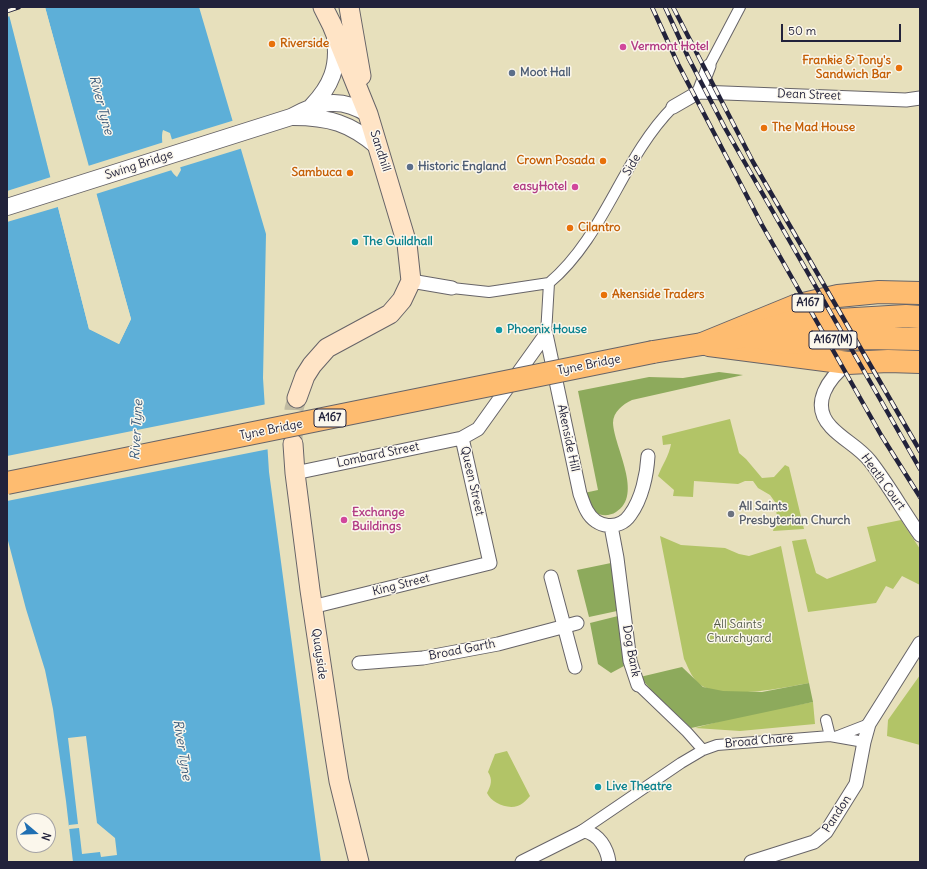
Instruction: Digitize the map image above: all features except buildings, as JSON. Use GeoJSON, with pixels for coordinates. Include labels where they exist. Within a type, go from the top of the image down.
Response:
{"type":"FeatureCollection","features":[{"type":"Feature","properties":{"kind":"highway","name":"A167"},"geometry":{"type":"LineString","coordinates":[[702,344],[795,306],[838,296],[878,292],[920,294]]}},
{"type":"Feature","properties":{"kind":"highway","name":"A167(M)"},"geometry":{"type":"LineString","coordinates":[[702,344],[747,336],[788,323],[883,317],[920,317]]}},
{"type":"Feature","properties":{"kind":"highway","name":"A167(M)"},"geometry":{"type":"LineString","coordinates":[[747,336],[785,342],[865,338],[920,338]]}},
{"type":"Feature","properties":{"kind":"highway","name":"A167"},"geometry":{"type":"LineString","coordinates":[[702,344],[848,363],[888,361],[920,362]]}},
{"type":"Feature","properties":{"kind":"highway","name":"Tyne Bridge"},"geometry":{"type":"LineString","coordinates":[[7,483],[654,352],[702,344]]}},
{"type":"Feature","properties":{"kind":"main road","name":"Sandhill"},"geometry":{"type":"LineString","coordinates":[[323,7],[332,25],[368,114],[407,244],[411,281]]}},
{"type":"Feature","properties":{"kind":"main road"},"geometry":{"type":"LineString","coordinates":[[348,7],[368,114]]}},
{"type":"Feature","properties":{"kind":"main road"},"geometry":{"type":"LineString","coordinates":[[297,398],[308,372],[327,348],[390,314],[402,300],[411,281]]}},
{"type":"Feature","properties":{"kind":"main road","name":"Quayside"},"geometry":{"type":"LineString","coordinates":[[293,444],[295,473],[312,607],[334,752],[359,862]]}},
{"type":"Feature","properties":{"kind":"street"},"geometry":{"type":"LineString","coordinates":[[699,92],[709,66],[740,7]]}},
{"type":"Feature","properties":{"kind":"street"},"geometry":{"type":"LineString","coordinates":[[312,106],[322,96],[333,77],[336,52],[332,25]]}},
{"type":"Feature","properties":{"kind":"street","name":"Dean Street"},"geometry":{"type":"LineString","coordinates":[[699,92],[906,100],[920,98]]}},
{"type":"Feature","properties":{"kind":"street","name":"Side"},"geometry":{"type":"LineString","coordinates":[[549,283],[565,270],[588,240],[654,128],[673,108],[699,92]]}},
{"type":"Feature","properties":{"kind":"street"},"geometry":{"type":"LineString","coordinates":[[291,117],[312,106],[322,103],[339,103],[354,107],[368,114]]}},
{"type":"Feature","properties":{"kind":"street"},"geometry":{"type":"LineString","coordinates":[[291,117],[323,118],[337,122],[363,134],[378,147]]}},
{"type":"Feature","properties":{"kind":"street","name":"Swing Bridge"},"geometry":{"type":"LineString","coordinates":[[7,207],[291,117]]}},
{"type":"Feature","properties":{"kind":"street"},"geometry":{"type":"LineString","coordinates":[[411,281],[488,292],[549,283],[546,334]]}},
{"type":"Feature","properties":{"kind":"street","name":"Queen Street"},"geometry":{"type":"LineString","coordinates":[[490,563],[462,438],[478,429],[546,334]]}},
{"type":"Feature","properties":{"kind":"street","name":"Akenside Hill"},"geometry":{"type":"LineString","coordinates":[[546,334],[586,511],[603,525],[611,526]]}},
{"type":"Feature","properties":{"kind":"street","name":"Heath Court"},"geometry":{"type":"LineString","coordinates":[[848,363],[831,378],[823,392],[822,405],[824,417],[830,426],[869,460],[920,535]]}},
{"type":"Feature","properties":{"kind":"street","name":"Lombard Street"},"geometry":{"type":"LineString","coordinates":[[295,473],[462,438]]}},
{"type":"Feature","properties":{"kind":"street"},"geometry":{"type":"LineString","coordinates":[[611,526],[623,522],[632,511],[647,470],[648,456]]}},
{"type":"Feature","properties":{"kind":"street","name":"Dog Bank"},"geometry":{"type":"LineString","coordinates":[[611,526],[617,558],[630,661],[638,685],[687,732],[703,750]]}},
{"type":"Feature","properties":{"kind":"street","name":"King Street"},"geometry":{"type":"LineString","coordinates":[[312,607],[490,563]]}},
{"type":"Feature","properties":{"kind":"street"},"geometry":{"type":"LineString","coordinates":[[551,577],[575,667]]}},
{"type":"Feature","properties":{"kind":"street","name":"Broad Garth"},"geometry":{"type":"LineString","coordinates":[[359,663],[423,658],[498,644],[578,623]]}},
{"type":"Feature","properties":{"kind":"street","name":"Pandon"},"geometry":{"type":"LineString","coordinates":[[751,862],[814,842],[823,836],[856,784],[864,742],[870,724],[920,643]]}},
{"type":"Feature","properties":{"kind":"street"},"geometry":{"type":"LineString","coordinates":[[826,720],[834,736]]}},
{"type":"Feature","properties":{"kind":"street","name":"Broad Chare"},"geometry":{"type":"LineString","coordinates":[[522,862],[580,831],[681,763],[703,750],[727,743],[834,736],[870,724]]}},
{"type":"Feature","properties":{"kind":"street","name":"Broad Chare"},"geometry":{"type":"LineString","coordinates":[[834,736],[864,742]]}},
{"type":"Feature","properties":{"kind":"street"},"geometry":{"type":"LineString","coordinates":[[580,831],[588,832],[599,839],[605,849],[609,862]]}},
{"type":"Feature","properties":{"kind":"green space"},"geometry":{"type":"Polygon","coordinates":[[[719,372],[743,375],[632,400],[619,409],[613,419],[613,423],[628,483],[627,494],[624,504],[616,512],[606,515],[595,513],[584,493],[598,490],[578,391],[649,377],[683,378],[719,372]]]}},
{"type":"Feature","properties":{"kind":"green space"},"geometry":{"type":"Polygon","coordinates":[[[730,419],[739,453],[762,478],[774,477],[785,465],[789,467],[804,529],[773,531],[777,517],[775,502],[770,495],[758,488],[753,481],[745,481],[738,484],[694,481],[693,497],[673,496],[674,490],[658,476],[669,453],[671,444],[663,445],[662,436],[730,419]]]}},
{"type":"Feature","properties":{"kind":"green space"},"geometry":{"type":"Polygon","coordinates":[[[901,520],[920,549],[920,585],[902,576],[893,589],[886,586],[876,603],[808,612],[792,541],[806,539],[816,573],[827,579],[876,561],[867,527],[901,520]]]}},
{"type":"Feature","properties":{"kind":"green space","name":"All Saints' Churchyard"},"geometry":{"type":"Polygon","coordinates":[[[660,536],[681,545],[725,548],[739,554],[749,556],[781,546],[809,683],[771,690],[741,692],[715,690],[700,685],[692,675],[684,659],[660,536]]]}},
{"type":"Feature","properties":{"kind":"green space"},"geometry":{"type":"Polygon","coordinates":[[[611,563],[617,611],[589,617],[577,570],[611,563]]]}},
{"type":"Feature","properties":{"kind":"green space"},"geometry":{"type":"Polygon","coordinates":[[[618,616],[624,666],[611,673],[598,664],[590,623],[618,616]]]}},
{"type":"Feature","properties":{"kind":"green space"},"geometry":{"type":"Polygon","coordinates":[[[682,667],[703,687],[723,691],[762,692],[809,683],[813,702],[691,728],[653,692],[640,677],[682,667]]]}},
{"type":"Feature","properties":{"kind":"green space"},"geometry":{"type":"Polygon","coordinates":[[[920,675],[920,745],[887,736],[888,720],[920,675]]]}},
{"type":"Feature","properties":{"kind":"green space"},"geometry":{"type":"Polygon","coordinates":[[[813,702],[815,724],[740,731],[695,728],[739,716],[813,702]]]}},
{"type":"Feature","properties":{"kind":"green space"},"geometry":{"type":"Polygon","coordinates":[[[507,751],[530,796],[523,803],[513,807],[503,806],[493,800],[487,793],[491,782],[488,772],[495,754],[507,751]]]}},
{"type":"Feature","properties":{"kind":"water","name":"River Tyne"},"geometry":{"type":"Polygon","coordinates":[[[7,7],[89,329],[119,344],[131,319],[45,7],[199,7],[266,234],[263,378],[269,472],[321,862],[73,862],[53,709],[45,670],[26,609],[7,537],[7,7]],[[163,130],[163,148],[170,169],[177,177],[181,170],[170,133],[163,130]]]}},
{"type":"Feature","properties":{"kind":"pier"},"geometry":{"type":"Polygon","coordinates":[[[7,7],[10,7],[91,327],[118,342],[128,319],[43,7],[45,7],[88,166],[164,142],[172,170],[96,194],[131,319],[119,344],[89,329],[58,207],[7,222],[7,191],[51,177],[10,16],[7,17],[7,7]]]}},
{"type":"Feature","properties":{"kind":"pier"},"geometry":{"type":"Polygon","coordinates":[[[235,120],[243,148],[178,168],[170,140],[235,120]]]}},
{"type":"Feature","properties":{"kind":"pier"},"geometry":{"type":"Polygon","coordinates":[[[267,404],[269,449],[7,501],[7,456],[267,404]]]}},
{"type":"Feature","properties":{"kind":"pier"},"geometry":{"type":"Polygon","coordinates":[[[86,736],[97,823],[115,838],[117,855],[101,857],[100,852],[82,854],[79,828],[69,829],[69,825],[78,824],[68,738],[86,736]]]}},
{"type":"Feature","properties":{"kind":"tunnel"},"geometry":{"type":"LineString","coordinates":[[293,439],[294,409],[297,398]]}},
{"type":"Feature","properties":{"kind":"railway"},"geometry":{"type":"LineString","coordinates":[[7,11],[19,7]]}},
{"type":"Feature","properties":{"kind":"railway"},"geometry":{"type":"LineString","coordinates":[[652,7],[678,64],[762,225],[881,435],[920,497]]}},
{"type":"Feature","properties":{"kind":"railway"},"geometry":{"type":"LineString","coordinates":[[665,7],[689,59],[725,128],[920,469]]}},
{"type":"Feature","properties":{"kind":"railway"},"geometry":{"type":"LineString","coordinates":[[673,7],[753,162],[920,451]]}},
{"type":"Feature","properties":{"kind":"place","name":"Riverside"},"geometry":{"type":"Point","coordinates":[272,44]}},
{"type":"Feature","properties":{"kind":"place","name":"Vermont Hotel"},"geometry":{"type":"Point","coordinates":[623,47]}},
{"type":"Feature","properties":{"kind":"place","name":"Frankie & Tony's Sandwich Bar"},"geometry":{"type":"Point","coordinates":[899,68]}},
{"type":"Feature","properties":{"kind":"place","name":"Moot Hall"},"geometry":{"type":"Point","coordinates":[512,73]}},
{"type":"Feature","properties":{"kind":"place","name":"The Mad House"},"geometry":{"type":"Point","coordinates":[764,128]}},
{"type":"Feature","properties":{"kind":"place","name":"Crown Posada"},"geometry":{"type":"Point","coordinates":[603,161]}},
{"type":"Feature","properties":{"kind":"place","name":"Historic England"},"geometry":{"type":"Point","coordinates":[410,167]}},
{"type":"Feature","properties":{"kind":"place","name":"Sambuca"},"geometry":{"type":"Point","coordinates":[350,173]}},
{"type":"Feature","properties":{"kind":"place","name":"easyHotel"},"geometry":{"type":"Point","coordinates":[575,187]}},
{"type":"Feature","properties":{"kind":"place","name":"Cilantro"},"geometry":{"type":"Point","coordinates":[570,228]}},
{"type":"Feature","properties":{"kind":"place","name":"The Guildhall"},"geometry":{"type":"Point","coordinates":[355,242]}},
{"type":"Feature","properties":{"kind":"place","name":"Akenside Traders"},"geometry":{"type":"Point","coordinates":[604,295]}},
{"type":"Feature","properties":{"kind":"place","name":"Phoenix House"},"geometry":{"type":"Point","coordinates":[499,330]}},
{"type":"Feature","properties":{"kind":"place","name":"All Saints Presbyterian Church"},"geometry":{"type":"Point","coordinates":[731,514]}},
{"type":"Feature","properties":{"kind":"place","name":"Exchange Buildings"},"geometry":{"type":"Point","coordinates":[344,520]}},
{"type":"Feature","properties":{"kind":"place","name":"Live Theatre"},"geometry":{"type":"Point","coordinates":[598,787]}}]}
